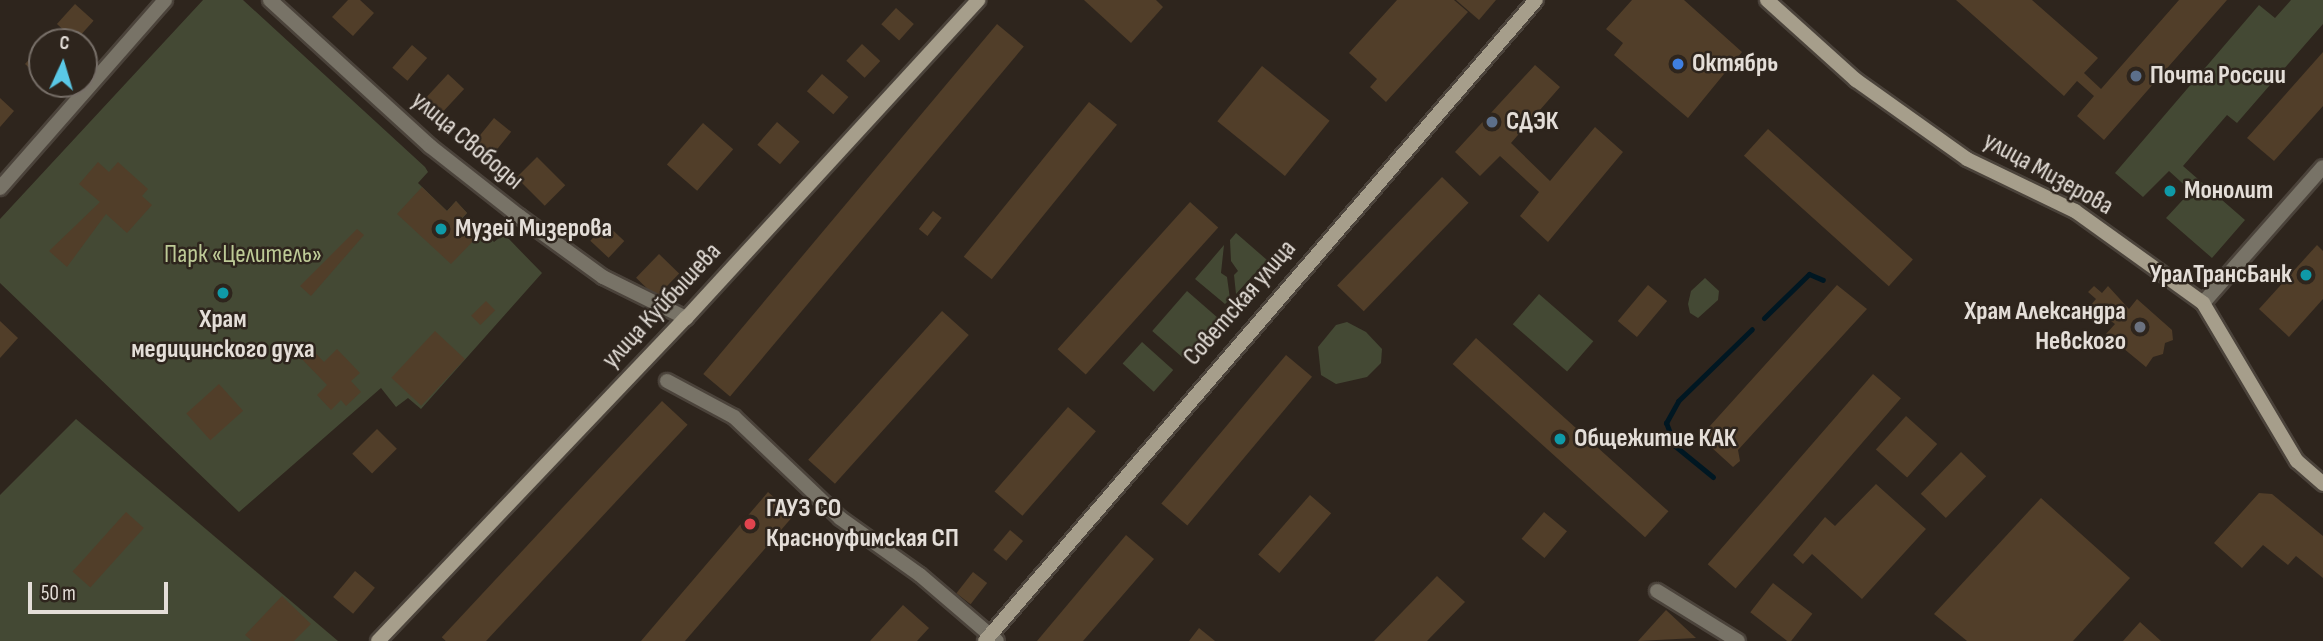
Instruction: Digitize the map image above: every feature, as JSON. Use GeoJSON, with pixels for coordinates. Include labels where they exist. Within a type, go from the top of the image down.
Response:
{"type":"FeatureCollection","features":[{"type":"Feature","properties":{"kind":"main road","name":"улица Куйбышева"},"geometry":{"type":"LineString","coordinates":[[378,641],[686,318],[978,0]]}},
{"type":"Feature","properties":{"kind":"main road","name":"Советская улица"},"geometry":{"type":"LineString","coordinates":[[991,639],[1536,0]]}},
{"type":"Feature","properties":{"kind":"main road","name":"улица Мизерова"},"geometry":{"type":"LineString","coordinates":[[1767,0],[1856,80],[1966,159],[2075,211],[2203,303],[2297,461],[2323,484]]}},
{"type":"Feature","properties":{"kind":"street"},"geometry":{"type":"LineString","coordinates":[[0,188],[165,0]]}},
{"type":"Feature","properties":{"kind":"street","name":"улица Свободы"},"geometry":{"type":"LineString","coordinates":[[270,0],[430,146],[519,216],[603,277],[686,318]]}},
{"type":"Feature","properties":{"kind":"street"},"geometry":{"type":"LineString","coordinates":[[2203,303],[2323,167]]}},
{"type":"Feature","properties":{"kind":"street"},"geometry":{"type":"LineString","coordinates":[[667,381],[734,417],[839,518],[920,575],[991,639]]}},
{"type":"Feature","properties":{"kind":"street"},"geometry":{"type":"LineString","coordinates":[[1657,591],[1738,641]]}},
{"type":"Feature","properties":{"kind":"green space","name":"Парк «Целитель»"},"geometry":{"type":"Polygon","coordinates":[[[203,0],[243,0],[425,167],[428,172],[418,183],[447,211],[456,201],[467,213],[459,222],[476,237],[484,231],[494,242],[504,234],[542,273],[421,409],[408,398],[396,407],[381,388],[239,512],[0,283],[0,219],[203,0]]]}},
{"type":"Feature","properties":{"kind":"green space"},"geometry":{"type":"Polygon","coordinates":[[[2291,0],[2323,0],[2323,24],[2237,123],[2227,115],[2183,166],[2245,220],[2212,258],[2166,218],[2191,191],[2169,171],[2143,197],[2115,173],[2259,5],[2275,18],[2291,0]]]}},
{"type":"Feature","properties":{"kind":"green space"},"geometry":{"type":"Polygon","coordinates":[[[1236,233],[1267,260],[1236,294],[1234,275],[1238,271],[1231,261],[1230,240],[1236,233]]]}},
{"type":"Feature","properties":{"kind":"green space"},"geometry":{"type":"Polygon","coordinates":[[[1224,245],[1221,273],[1227,277],[1230,299],[1225,304],[1195,279],[1224,245]]]}},
{"type":"Feature","properties":{"kind":"green space"},"geometry":{"type":"Polygon","coordinates":[[[1705,278],[1719,291],[1718,300],[1698,318],[1690,313],[1688,304],[1691,291],[1705,278]]]}},
{"type":"Feature","properties":{"kind":"green space"},"geometry":{"type":"Polygon","coordinates":[[[1187,291],[1218,318],[1183,358],[1152,331],[1187,291]]]}},
{"type":"Feature","properties":{"kind":"green space"},"geometry":{"type":"Polygon","coordinates":[[[1539,294],[1593,341],[1567,371],[1513,324],[1539,294]]]}},
{"type":"Feature","properties":{"kind":"green space"},"geometry":{"type":"Polygon","coordinates":[[[1347,322],[1366,332],[1382,349],[1381,363],[1367,377],[1336,384],[1321,375],[1318,347],[1336,325],[1347,322]]]}},
{"type":"Feature","properties":{"kind":"green space"},"geometry":{"type":"Polygon","coordinates":[[[1142,342],[1173,370],[1154,392],[1123,364],[1142,342]]]}},
{"type":"Feature","properties":{"kind":"green space"},"geometry":{"type":"Polygon","coordinates":[[[76,419],[338,641],[0,641],[0,495],[76,419]]]}},
{"type":"Feature","properties":{"kind":"building"},"geometry":{"type":"Polygon","coordinates":[[[348,0],[360,0],[374,13],[353,36],[332,17],[348,0]]]}},
{"type":"Feature","properties":{"kind":"building"},"geometry":{"type":"Polygon","coordinates":[[[1084,0],[1156,0],[1163,7],[1131,43],[1084,0]]]}},
{"type":"Feature","properties":{"kind":"building"},"geometry":{"type":"Polygon","coordinates":[[[1397,0],[1454,0],[1468,12],[1386,102],[1370,87],[1377,79],[1349,53],[1397,0]]]}},
{"type":"Feature","properties":{"kind":"building"},"geometry":{"type":"Polygon","coordinates":[[[1456,0],[1496,0],[1479,20],[1456,0]]]}},
{"type":"Feature","properties":{"kind":"building","name":"Октябрь"},"geometry":{"type":"Polygon","coordinates":[[[1632,0],[1684,0],[1742,52],[1688,118],[1614,55],[1623,43],[1606,29],[1632,0]]]}},
{"type":"Feature","properties":{"kind":"building"},"geometry":{"type":"Polygon","coordinates":[[[1956,0],[2032,0],[2098,58],[2084,73],[2101,89],[2179,0],[2227,0],[2104,140],[2077,116],[2094,96],[2077,81],[2064,96],[1956,0]]]}},
{"type":"Feature","properties":{"kind":"building"},"geometry":{"type":"Polygon","coordinates":[[[75,4],[94,21],[87,28],[61,28],[57,24],[75,4]]]}},
{"type":"Feature","properties":{"kind":"building"},"geometry":{"type":"Polygon","coordinates":[[[896,8],[914,24],[899,40],[881,24],[896,8]]]}},
{"type":"Feature","properties":{"kind":"building"},"geometry":{"type":"Polygon","coordinates":[[[997,24],[1024,46],[730,397],[703,374],[997,24]]]}},
{"type":"Feature","properties":{"kind":"building"},"geometry":{"type":"Polygon","coordinates":[[[862,44],[880,61],[865,78],[846,61],[862,44]]]}},
{"type":"Feature","properties":{"kind":"building"},"geometry":{"type":"Polygon","coordinates":[[[412,45],[427,58],[407,81],[392,68],[412,45]]]}},
{"type":"Feature","properties":{"kind":"building"},"geometry":{"type":"Polygon","coordinates":[[[2323,52],[2323,106],[2274,161],[2247,138],[2323,52]]]}},
{"type":"Feature","properties":{"kind":"building"},"geometry":{"type":"Polygon","coordinates":[[[1535,65],[1560,87],[1511,143],[1550,181],[1595,127],[1623,152],[1548,242],[1520,216],[1539,192],[1500,156],[1480,176],[1455,152],[1535,65]]]}},
{"type":"Feature","properties":{"kind":"building"},"geometry":{"type":"Polygon","coordinates":[[[1262,66],[1330,121],[1285,176],[1217,121],[1262,66]]]}},
{"type":"Feature","properties":{"kind":"building"},"geometry":{"type":"Polygon","coordinates":[[[448,74],[464,89],[442,113],[425,98],[448,74]]]}},
{"type":"Feature","properties":{"kind":"building"},"geometry":{"type":"Polygon","coordinates":[[[822,74],[848,97],[833,114],[807,91],[822,74]]]}},
{"type":"Feature","properties":{"kind":"building"},"geometry":{"type":"Polygon","coordinates":[[[0,98],[14,111],[0,127],[0,98]]]}},
{"type":"Feature","properties":{"kind":"building"},"geometry":{"type":"Polygon","coordinates":[[[1089,102],[1117,125],[992,279],[964,257],[1089,102]]]}},
{"type":"Feature","properties":{"kind":"building"},"geometry":{"type":"Polygon","coordinates":[[[494,118],[511,132],[493,154],[476,141],[494,118]]]}},
{"type":"Feature","properties":{"kind":"building"},"geometry":{"type":"Polygon","coordinates":[[[777,122],[800,142],[780,164],[757,145],[777,122]]]}},
{"type":"Feature","properties":{"kind":"building"},"geometry":{"type":"Polygon","coordinates":[[[703,123],[733,149],[697,191],[667,165],[703,123]]]}},
{"type":"Feature","properties":{"kind":"building"},"geometry":{"type":"Polygon","coordinates":[[[1768,129],[1913,259],[1889,286],[1744,156],[1768,129]]]}},
{"type":"Feature","properties":{"kind":"building"},"geometry":{"type":"Polygon","coordinates":[[[537,157],[565,185],[545,206],[516,178],[537,157]]]}},
{"type":"Feature","properties":{"kind":"building"},"geometry":{"type":"Polygon","coordinates":[[[98,162],[109,172],[118,162],[148,189],[142,196],[152,205],[127,233],[106,214],[67,267],[49,251],[100,202],[79,184],[98,162]]]}},
{"type":"Feature","properties":{"kind":"building"},"geometry":{"type":"Polygon","coordinates":[[[1442,177],[1469,203],[1364,311],[1337,286],[1442,177]]]}},
{"type":"Feature","properties":{"kind":"building","name":"Музей Мизерова"},"geometry":{"type":"Polygon","coordinates":[[[422,187],[447,211],[456,201],[467,213],[458,222],[477,237],[451,264],[397,214],[422,187]]]}},
{"type":"Feature","properties":{"kind":"building"},"geometry":{"type":"Polygon","coordinates":[[[1190,202],[1218,227],[1086,375],[1058,349],[1190,202]]]}},
{"type":"Feature","properties":{"kind":"building"},"geometry":{"type":"Polygon","coordinates":[[[933,211],[942,218],[928,236],[919,229],[933,211]]]}},
{"type":"Feature","properties":{"kind":"building"},"geometry":{"type":"Polygon","coordinates":[[[606,224],[624,241],[609,258],[590,241],[606,224]]]}},
{"type":"Feature","properties":{"kind":"building"},"geometry":{"type":"Polygon","coordinates":[[[357,229],[364,235],[311,296],[300,286],[357,229]]]}},
{"type":"Feature","properties":{"kind":"building","name":"УралТрансБанк"},"geometry":{"type":"Polygon","coordinates":[[[2317,245],[2323,251],[2323,299],[2289,337],[2259,309],[2317,245]]]}},
{"type":"Feature","properties":{"kind":"building"},"geometry":{"type":"Polygon","coordinates":[[[659,254],[679,273],[656,297],[636,278],[659,254]]]}},
{"type":"Feature","properties":{"kind":"building"},"geometry":{"type":"Polygon","coordinates":[[[1648,285],[1667,301],[1637,337],[1618,321],[1648,285]]]}},
{"type":"Feature","properties":{"kind":"building"},"geometry":{"type":"Polygon","coordinates":[[[1837,285],[1867,309],[1738,450],[1740,461],[1733,467],[1700,437],[1837,285]]]}},
{"type":"Feature","properties":{"kind":"building","name":"Храм Александра Невского"},"geometry":{"type":"Polygon","coordinates":[[[2094,286],[2102,293],[2108,286],[2129,309],[2137,299],[2172,330],[2173,340],[2165,343],[2163,354],[2153,357],[2146,367],[2106,334],[2115,324],[2090,306],[2096,299],[2088,292],[2094,286]]]}},
{"type":"Feature","properties":{"kind":"building"},"geometry":{"type":"Polygon","coordinates":[[[486,301],[495,310],[480,325],[471,316],[486,301]]]}},
{"type":"Feature","properties":{"kind":"building"},"geometry":{"type":"Polygon","coordinates":[[[942,311],[969,335],[835,484],[808,460],[942,311]]]}},
{"type":"Feature","properties":{"kind":"building"},"geometry":{"type":"Polygon","coordinates":[[[0,321],[18,338],[0,358],[0,321]]]}},
{"type":"Feature","properties":{"kind":"building"},"geometry":{"type":"Polygon","coordinates":[[[435,331],[465,359],[421,406],[391,378],[435,331]]]}},
{"type":"Feature","properties":{"kind":"building","name":"Общежитие КАК"},"geometry":{"type":"Polygon","coordinates":[[[1476,338],[1668,511],[1645,537],[1453,364],[1476,338]]]}},
{"type":"Feature","properties":{"kind":"building"},"geometry":{"type":"Polygon","coordinates":[[[307,344],[324,362],[337,349],[360,373],[351,381],[361,392],[346,406],[341,400],[331,410],[317,395],[327,385],[297,354],[307,344]]]}},
{"type":"Feature","properties":{"kind":"building"},"geometry":{"type":"Polygon","coordinates":[[[1286,355],[1312,377],[1187,525],[1161,504],[1286,355]]]}},
{"type":"Feature","properties":{"kind":"building"},"geometry":{"type":"Polygon","coordinates":[[[1873,374],[1901,398],[1736,588],[1708,564],[1873,374]]]}},
{"type":"Feature","properties":{"kind":"building"},"geometry":{"type":"Polygon","coordinates":[[[219,384],[243,411],[210,440],[186,413],[219,384]]]}},
{"type":"Feature","properties":{"kind":"building"},"geometry":{"type":"Polygon","coordinates":[[[662,401],[688,425],[486,641],[446,641],[442,637],[662,401]]]}},
{"type":"Feature","properties":{"kind":"building"},"geometry":{"type":"Polygon","coordinates":[[[1068,407],[1096,431],[1022,516],[995,492],[1068,407]]]}},
{"type":"Feature","properties":{"kind":"building"},"geometry":{"type":"Polygon","coordinates":[[[1906,416],[1937,444],[1907,478],[1876,449],[1906,416]]]}},
{"type":"Feature","properties":{"kind":"building"},"geometry":{"type":"Polygon","coordinates":[[[377,429],[397,449],[372,474],[352,454],[377,429]]]}},
{"type":"Feature","properties":{"kind":"building"},"geometry":{"type":"Polygon","coordinates":[[[1961,452],[1986,476],[1946,518],[1921,494],[1961,452]]]}},
{"type":"Feature","properties":{"kind":"building"},"geometry":{"type":"Polygon","coordinates":[[[1876,484],[1926,529],[1862,599],[1812,554],[1803,564],[1793,555],[1825,517],[1835,526],[1876,484]]]}},
{"type":"Feature","properties":{"kind":"building"},"geometry":{"type":"Polygon","coordinates":[[[768,492],[794,515],[685,641],[641,641],[768,492]]]}},
{"type":"Feature","properties":{"kind":"building"},"geometry":{"type":"Polygon","coordinates":[[[2259,493],[2272,494],[2323,536],[2323,578],[2296,556],[2288,565],[2263,545],[2242,568],[2214,543],[2259,493]]]}},
{"type":"Feature","properties":{"kind":"building"},"geometry":{"type":"Polygon","coordinates":[[[1310,495],[1331,513],[1279,573],[1258,555],[1310,495]]]}},
{"type":"Feature","properties":{"kind":"building"},"geometry":{"type":"Polygon","coordinates":[[[2041,498],[2130,578],[2073,641],[1967,641],[1934,614],[2041,498]]]}},
{"type":"Feature","properties":{"kind":"building"},"geometry":{"type":"Polygon","coordinates":[[[126,512],[144,528],[90,588],[72,571],[126,512]]]}},
{"type":"Feature","properties":{"kind":"building"},"geometry":{"type":"Polygon","coordinates":[[[1544,512],[1567,531],[1544,558],[1522,539],[1544,512]]]}},
{"type":"Feature","properties":{"kind":"building"},"geometry":{"type":"Polygon","coordinates":[[[1010,530],[1023,541],[1006,561],[993,550],[1010,530]]]}},
{"type":"Feature","properties":{"kind":"building"},"geometry":{"type":"Polygon","coordinates":[[[1126,535],[1154,559],[1083,641],[1037,641],[1126,535]]]}},
{"type":"Feature","properties":{"kind":"building"},"geometry":{"type":"Polygon","coordinates":[[[355,571],[375,588],[353,614],[333,597],[355,571]]]}},
{"type":"Feature","properties":{"kind":"building"},"geometry":{"type":"Polygon","coordinates":[[[973,572],[987,583],[971,604],[956,593],[973,572]]]}},
{"type":"Feature","properties":{"kind":"building"},"geometry":{"type":"Polygon","coordinates":[[[1437,576],[1465,602],[1427,641],[1374,641],[1437,576]]]}},
{"type":"Feature","properties":{"kind":"building"},"geometry":{"type":"Polygon","coordinates":[[[1773,583],[1812,614],[1791,641],[1787,641],[1750,612],[1773,583]]]}},
{"type":"Feature","properties":{"kind":"building"},"geometry":{"type":"Polygon","coordinates":[[[282,596],[311,624],[294,641],[252,641],[245,635],[282,596]]]}},
{"type":"Feature","properties":{"kind":"building"},"geometry":{"type":"Polygon","coordinates":[[[903,605],[929,628],[917,641],[870,641],[903,605]]]}},
{"type":"Feature","properties":{"kind":"building"},"geometry":{"type":"Polygon","coordinates":[[[1666,610],[1696,638],[1638,641],[1666,610]]]}},
{"type":"Feature","properties":{"kind":"building"},"geometry":{"type":"Polygon","coordinates":[[[2140,622],[2161,641],[2123,641],[2140,622]]]}},
{"type":"Feature","properties":{"kind":"building"},"geometry":{"type":"Polygon","coordinates":[[[1199,628],[1215,641],[1189,641],[1199,628]]]}},
{"type":"Feature","properties":{"kind":"waterway"},"geometry":{"type":"LineString","coordinates":[[1764,318],[1809,274],[1823,280]]}},
{"type":"Feature","properties":{"kind":"waterway"},"geometry":{"type":"LineString","coordinates":[[1713,477],[1675,446],[1666,423],[1678,401],[1752,329]]}},
{"type":"Feature","properties":{"kind":"place","name":"Октябрь"},"geometry":{"type":"Point","coordinates":[1678,64]}},
{"type":"Feature","properties":{"kind":"place","name":"Почта России"},"geometry":{"type":"Point","coordinates":[2136,76]}},
{"type":"Feature","properties":{"kind":"place","name":"СДЭК"},"geometry":{"type":"Point","coordinates":[1492,122]}},
{"type":"Feature","properties":{"kind":"place","name":"Монолит"},"geometry":{"type":"Point","coordinates":[2170,191]}},
{"type":"Feature","properties":{"kind":"place","name":"Музей Мизерова"},"geometry":{"type":"Point","coordinates":[441,229]}},
{"type":"Feature","properties":{"kind":"place","name":"УралТрансБанк"},"geometry":{"type":"Point","coordinates":[2306,275]}},
{"type":"Feature","properties":{"kind":"place","name":"Храм медицинского духа"},"geometry":{"type":"Point","coordinates":[223,293]}},
{"type":"Feature","properties":{"kind":"place","name":"Храм Александра Невского"},"geometry":{"type":"Point","coordinates":[2140,327]}},
{"type":"Feature","properties":{"kind":"place","name":"Общежитие КАК"},"geometry":{"type":"Point","coordinates":[1560,439]}},
{"type":"Feature","properties":{"kind":"place","name":"ГАУЗ СО Красноуфимская СП"},"geometry":{"type":"Point","coordinates":[750,524]}}]}
